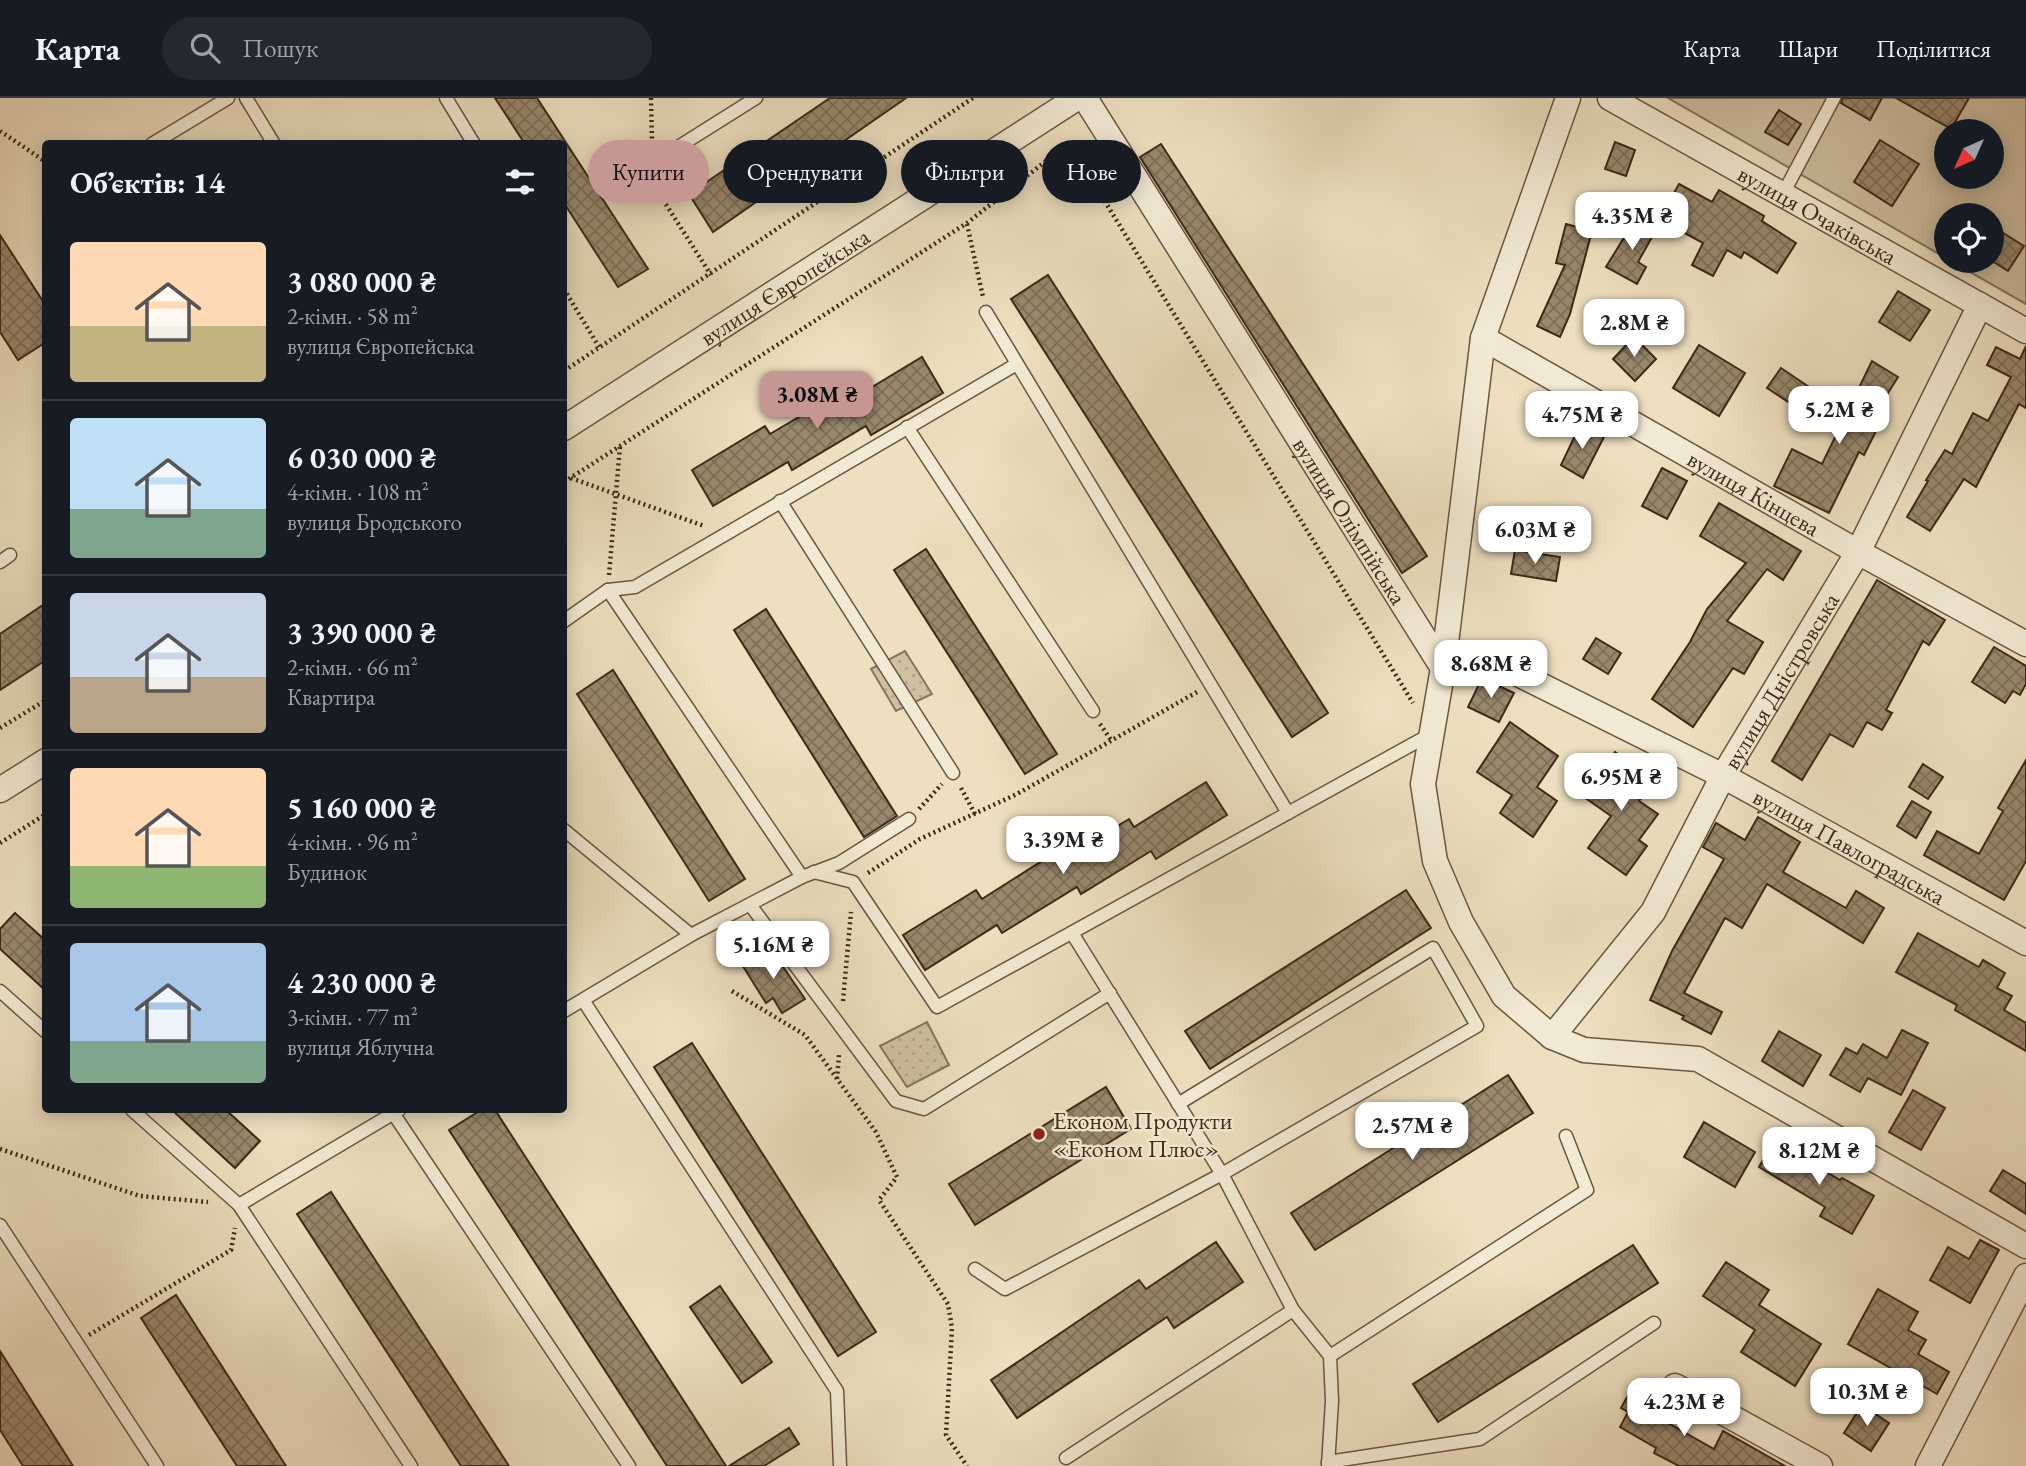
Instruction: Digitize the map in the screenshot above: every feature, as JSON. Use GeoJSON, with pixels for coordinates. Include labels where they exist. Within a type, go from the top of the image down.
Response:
{"type":"FeatureCollection","features":[{"type":"Feature","properties":{"kind":"street","name":"вулиця Європейська"},"geometry":{"type":"LineString","coordinates":[[567,426],[1077,98]]}},
{"type":"Feature","properties":{"kind":"street","name":"вулиця Олімпійська"},"geometry":{"type":"LineString","coordinates":[[1085,98],[1443,668]]}},
{"type":"Feature","properties":{"kind":"street"},"geometry":{"type":"LineString","coordinates":[[1568,98],[1483,338],[1443,668],[1423,784],[1435,861],[1461,922],[1504,996],[1552,1037],[1584,1050],[1698,1059],[2026,1246]]}},
{"type":"Feature","properties":{"kind":"street","name":"вулиця Очаківська"},"geometry":{"type":"LineString","coordinates":[[1610,98],[2026,331]]}},
{"type":"Feature","properties":{"kind":"street","name":"вулиця Дністровська"},"geometry":{"type":"LineString","coordinates":[[1552,1037],[1653,912],[1723,776],[1857,552],[1980,304]]}},
{"type":"Feature","properties":{"kind":"street","name":"вулиця Кінцева"},"geometry":{"type":"LineString","coordinates":[[1483,338],[1857,552],[2026,644]]}},
{"type":"Feature","properties":{"kind":"street","name":"вулиця Павлоградська"},"geometry":{"type":"LineString","coordinates":[[1443,668],[1488,659],[1723,776],[2026,943]]}},
{"type":"Feature","properties":{"kind":"street"},"geometry":{"type":"LineString","coordinates":[[0,790],[42,764]]}},
{"type":"Feature","properties":{"kind":"street"},"geometry":{"type":"LineString","coordinates":[[1928,1466],[2026,1276]]}},
{"type":"Feature","properties":{"kind":"street"},"geometry":{"type":"LineString","coordinates":[[1675,1386],[1820,1466]]}},
{"type":"Feature","properties":{"kind":"lane"},"geometry":{"type":"LineString","coordinates":[[159,140],[228,98]]}},
{"type":"Feature","properties":{"kind":"lane"},"geometry":{"type":"LineString","coordinates":[[246,98],[272,140]]}},
{"type":"Feature","properties":{"kind":"lane"},"geometry":{"type":"LineString","coordinates":[[446,98],[472,140]]}},
{"type":"Feature","properties":{"kind":"lane"},"geometry":{"type":"LineString","coordinates":[[689,140],[756,98]]}},
{"type":"Feature","properties":{"kind":"lane"},"geometry":{"type":"LineString","coordinates":[[1783,194],[1834,98]]}},
{"type":"Feature","properties":{"kind":"lane"},"geometry":{"type":"LineString","coordinates":[[986,312],[1288,813]]}},
{"type":"Feature","properties":{"kind":"lane"},"geometry":{"type":"LineString","coordinates":[[567,619],[608,590],[635,587],[1017,364]]}},
{"type":"Feature","properties":{"kind":"lane"},"geometry":{"type":"LineString","coordinates":[[906,427],[1093,711]]}},
{"type":"Feature","properties":{"kind":"lane"},"geometry":{"type":"LineString","coordinates":[[780,500],[953,773]]}},
{"type":"Feature","properties":{"kind":"lane"},"geometry":{"type":"LineString","coordinates":[[608,590],[808,875],[853,882],[937,1007],[1432,734]]}},
{"type":"Feature","properties":{"kind":"lane"},"geometry":{"type":"LineString","coordinates":[[567,1010],[691,935],[808,875],[839,863],[909,819]]}},
{"type":"Feature","properties":{"kind":"lane"},"geometry":{"type":"LineString","coordinates":[[567,832],[691,935]]}},
{"type":"Feature","properties":{"kind":"lane"},"geometry":{"type":"LineString","coordinates":[[751,906],[897,1101],[924,1109],[1110,993]]}},
{"type":"Feature","properties":{"kind":"lane"},"geometry":{"type":"LineString","coordinates":[[1072,933],[1222,1174],[1293,1310],[1330,1356],[1332,1401],[1328,1464],[1480,1439],[1654,1323]]}},
{"type":"Feature","properties":{"kind":"lane"},"geometry":{"type":"LineString","coordinates":[[975,1269],[1005,1289],[1222,1174],[1477,1026],[1433,948],[1178,1104]]}},
{"type":"Feature","properties":{"kind":"lane"},"geometry":{"type":"LineString","coordinates":[[0,991],[42,1028]]}},
{"type":"Feature","properties":{"kind":"lane"},"geometry":{"type":"LineString","coordinates":[[583,1000],[837,1391],[840,1466]]}},
{"type":"Feature","properties":{"kind":"lane"},"geometry":{"type":"LineString","coordinates":[[135,1113],[239,1205],[411,1466]]}},
{"type":"Feature","properties":{"kind":"lane"},"geometry":{"type":"LineString","coordinates":[[239,1205],[392,1113]]}},
{"type":"Feature","properties":{"kind":"lane"},"geometry":{"type":"LineString","coordinates":[[396,1113],[629,1466]]}},
{"type":"Feature","properties":{"kind":"lane"},"geometry":{"type":"LineString","coordinates":[[1330,1356],[1587,1190],[1566,1136]]}},
{"type":"Feature","properties":{"kind":"lane"},"geometry":{"type":"LineString","coordinates":[[0,1225],[157,1466]]}},
{"type":"Feature","properties":{"kind":"lane"},"geometry":{"type":"LineString","coordinates":[[1066,1458],[1293,1310]]}},
{"type":"Feature","properties":{"kind":"path"},"geometry":{"type":"LineString","coordinates":[[651,98],[653,184],[711,275]]}},
{"type":"Feature","properties":{"kind":"path"},"geometry":{"type":"LineString","coordinates":[[567,369],[973,98]]}},
{"type":"Feature","properties":{"kind":"path"},"geometry":{"type":"LineString","coordinates":[[0,131],[42,159]]}},
{"type":"Feature","properties":{"kind":"path"},"geometry":{"type":"LineString","coordinates":[[567,480],[967,223],[1069,143],[1432,734]]}},
{"type":"Feature","properties":{"kind":"path"},"geometry":{"type":"LineString","coordinates":[[967,223],[986,312]]}},
{"type":"Feature","properties":{"kind":"path"},"geometry":{"type":"LineString","coordinates":[[567,294],[599,347]]}},
{"type":"Feature","properties":{"kind":"path"},"geometry":{"type":"LineString","coordinates":[[608,590],[620,446]]}},
{"type":"Feature","properties":{"kind":"path"},"geometry":{"type":"LineString","coordinates":[[571,478],[617,492],[725,533]]}},
{"type":"Feature","properties":{"kind":"path"},"geometry":{"type":"LineString","coordinates":[[837,1079],[853,882],[920,839],[1017,794],[1173,704],[1211,686]]}},
{"type":"Feature","properties":{"kind":"path"},"geometry":{"type":"LineString","coordinates":[[0,728],[42,702]]}},
{"type":"Feature","properties":{"kind":"path"},"geometry":{"type":"LineString","coordinates":[[909,819],[953,773],[975,814]]}},
{"type":"Feature","properties":{"kind":"path"},"geometry":{"type":"LineString","coordinates":[[0,843],[42,817]]}},
{"type":"Feature","properties":{"kind":"path"},"geometry":{"type":"LineString","coordinates":[[732,991],[806,1035],[876,1132],[892,1162],[897,1177],[879,1200],[948,1304],[952,1328],[946,1435],[967,1466]]}},
{"type":"Feature","properties":{"kind":"path"},"geometry":{"type":"LineString","coordinates":[[0,1149],[139,1196],[239,1205],[231,1250],[76,1342]]}},
{"type":"Feature","properties":{"kind":"shaded area"},"geometry":{"type":"Polygon","coordinates":[[[1668,98],[2026,98],[2026,304],[1972,273],[2004,273],[2004,203],[1934,203],[1934,251],[1668,98]]]}},
{"type":"Feature","properties":{"kind":"shaded area"},"geometry":{"type":"Polygon","coordinates":[[[905,651],[932,694],[896,711],[871,669],[905,651]]]}},
{"type":"Feature","properties":{"kind":"shaded area"},"geometry":{"type":"Polygon","coordinates":[[[927,1022],[949,1065],[907,1087],[880,1046],[927,1022]]]}},
{"type":"Feature","properties":{"kind":"building"},"geometry":{"type":"Polygon","coordinates":[[[495,98],[537,98],[564,140],[522,140],[495,98]]]}},
{"type":"Feature","properties":{"kind":"building"},"geometry":{"type":"Polygon","coordinates":[[[830,98],[906,98],[846,140],[768,140],[830,98]]]}},
{"type":"Feature","properties":{"kind":"building"},"geometry":{"type":"Polygon","coordinates":[[[1843,98],[1882,98],[1870,120],[1841,103],[1843,98]]]}},
{"type":"Feature","properties":{"kind":"building"},"geometry":{"type":"Polygon","coordinates":[[[1896,98],[1969,98],[1957,119],[1934,119],[1896,98]]]}},
{"type":"Feature","properties":{"kind":"building"},"geometry":{"type":"Polygon","coordinates":[[[1779,110],[1801,124],[1788,145],[1765,132],[1779,110]]]}},
{"type":"Feature","properties":{"kind":"building"},"geometry":{"type":"Polygon","coordinates":[[[1880,140],[1919,164],[1892,206],[1854,182],[1880,140]]]}},
{"type":"Feature","properties":{"kind":"building"},"geometry":{"type":"Polygon","coordinates":[[[1615,142],[1635,150],[1626,176],[1605,169],[1615,142]]]}},
{"type":"Feature","properties":{"kind":"building"},"geometry":{"type":"Polygon","coordinates":[[[567,144],[588,177],[588,203],[605,203],[648,269],[618,287],[567,208],[567,144]]]}},
{"type":"Feature","properties":{"kind":"building"},"geometry":{"type":"Polygon","coordinates":[[[1161,144],[1427,556],[1402,573],[1141,159],[1161,144]]]}},
{"type":"Feature","properties":{"kind":"building"},"geometry":{"type":"Polygon","coordinates":[[[723,171],[723,203],[755,203],[713,232],[695,203],[709,203],[709,180],[723,171]]]}},
{"type":"Feature","properties":{"kind":"building"},"geometry":{"type":"Polygon","coordinates":[[[1679,184],[1712,202],[1719,190],[1764,216],[1762,221],[1796,243],[1777,273],[1744,252],[1741,258],[1727,250],[1713,276],[1692,265],[1703,243],[1659,219],[1679,184]]]}},
{"type":"Feature","properties":{"kind":"building"},"geometry":{"type":"Polygon","coordinates":[[[1636,218],[1656,230],[1638,262],[1646,267],[1637,284],[1606,267],[1636,218]]]}},
{"type":"Feature","properties":{"kind":"building"},"geometry":{"type":"Polygon","coordinates":[[[1566,224],[1592,231],[1570,314],[1560,337],[1537,326],[1565,265],[1556,263],[1566,224]]]}},
{"type":"Feature","properties":{"kind":"building"},"geometry":{"type":"Polygon","coordinates":[[[2004,234],[2024,246],[2008,271],[2004,268],[2004,234]]]}},
{"type":"Feature","properties":{"kind":"building"},"geometry":{"type":"Polygon","coordinates":[[[0,235],[42,300],[42,345],[18,360],[0,332],[0,235]]]}},
{"type":"Feature","properties":{"kind":"building"},"geometry":{"type":"Polygon","coordinates":[[[1048,275],[1328,713],[1292,737],[1011,299],[1048,275]]]}},
{"type":"Feature","properties":{"kind":"building"},"geometry":{"type":"Polygon","coordinates":[[[1898,291],[1930,310],[1910,341],[1879,322],[1898,291]]]}},
{"type":"Feature","properties":{"kind":"building"},"geometry":{"type":"Polygon","coordinates":[[[1634,337],[1656,359],[1635,381],[1613,359],[1634,337]]]}},
{"type":"Feature","properties":{"kind":"building"},"geometry":{"type":"Polygon","coordinates":[[[1699,345],[1745,373],[1719,416],[1673,388],[1699,345]]]}},
{"type":"Feature","properties":{"kind":"building"},"geometry":{"type":"Polygon","coordinates":[[[2026,346],[2026,408],[2019,404],[1976,487],[1964,479],[1930,531],[1907,517],[1928,481],[1926,480],[1945,450],[1952,454],[1973,413],[1988,421],[2011,377],[1987,365],[1996,347],[2020,359],[2026,346]]]}},
{"type":"Feature","properties":{"kind":"building"},"geometry":{"type":"Polygon","coordinates":[[[922,357],[943,393],[871,435],[866,426],[792,470],[788,462],[713,506],[692,470],[765,426],[770,434],[843,391],[849,401],[922,357]]]}},
{"type":"Feature","properties":{"kind":"building"},"geometry":{"type":"Polygon","coordinates":[[[1872,361],[1898,377],[1878,409],[1885,413],[1864,455],[1859,452],[1829,513],[1774,486],[1792,449],[1822,464],[1872,361]]]}},
{"type":"Feature","properties":{"kind":"building"},"geometry":{"type":"Polygon","coordinates":[[[1781,368],[1812,389],[1799,409],[1767,388],[1781,368]]]}},
{"type":"Feature","properties":{"kind":"building"},"geometry":{"type":"Polygon","coordinates":[[[1580,425],[1604,437],[1583,478],[1561,465],[1580,425]]]}},
{"type":"Feature","properties":{"kind":"building"},"geometry":{"type":"Polygon","coordinates":[[[1662,468],[1687,481],[1667,519],[1642,506],[1662,468]]]}},
{"type":"Feature","properties":{"kind":"building"},"geometry":{"type":"Polygon","coordinates":[[[1719,503],[1801,551],[1783,580],[1767,569],[1727,621],[1763,642],[1744,674],[1733,668],[1693,727],[1652,699],[1690,642],[1707,609],[1746,563],[1700,536],[1719,503]]]}},
{"type":"Feature","properties":{"kind":"building"},"geometry":{"type":"Polygon","coordinates":[[[926,549],[1057,754],[1025,774],[894,570],[926,549]]]}},
{"type":"Feature","properties":{"kind":"building"},"geometry":{"type":"Polygon","coordinates":[[[1515,550],[1560,557],[1556,581],[1511,574],[1515,550]]]}},
{"type":"Feature","properties":{"kind":"building"},"geometry":{"type":"Polygon","coordinates":[[[1877,580],[1945,620],[1929,645],[1923,641],[1886,710],[1892,713],[1882,730],[1867,722],[1853,747],[1830,734],[1802,780],[1772,761],[1877,580]]]}},
{"type":"Feature","properties":{"kind":"building"},"geometry":{"type":"Polygon","coordinates":[[[42,606],[42,663],[0,690],[0,634],[42,606]]]}},
{"type":"Feature","properties":{"kind":"building"},"geometry":{"type":"Polygon","coordinates":[[[766,609],[897,816],[864,837],[734,630],[766,609]]]}},
{"type":"Feature","properties":{"kind":"building"},"geometry":{"type":"Polygon","coordinates":[[[1596,638],[1621,653],[1608,674],[1583,659],[1596,638]]]}},
{"type":"Feature","properties":{"kind":"building"},"geometry":{"type":"Polygon","coordinates":[[[1994,647],[2026,666],[2026,684],[2020,695],[2013,691],[2005,703],[1972,682],[1994,647]]]}},
{"type":"Feature","properties":{"kind":"building"},"geometry":{"type":"Polygon","coordinates":[[[613,670],[745,879],[709,901],[577,694],[613,670]]]}},
{"type":"Feature","properties":{"kind":"building"},"geometry":{"type":"Polygon","coordinates":[[[1482,678],[1514,693],[1499,722],[1468,707],[1482,678]]]}},
{"type":"Feature","properties":{"kind":"building"},"geometry":{"type":"Polygon","coordinates":[[[1510,722],[1558,756],[1537,787],[1557,801],[1533,837],[1500,813],[1512,795],[1477,772],[1510,722]]]}},
{"type":"Feature","properties":{"kind":"building"},"geometry":{"type":"Polygon","coordinates":[[[1615,752],[1654,779],[1639,801],[1658,814],[1639,840],[1647,846],[1626,875],[1588,848],[1611,816],[1584,797],[1615,752]]]}},
{"type":"Feature","properties":{"kind":"building"},"geometry":{"type":"Polygon","coordinates":[[[2026,760],[2026,861],[2004,900],[1924,855],[1937,831],[1979,854],[2003,811],[1998,808],[2026,760]]]}},
{"type":"Feature","properties":{"kind":"building"},"geometry":{"type":"Polygon","coordinates":[[[1923,764],[1943,777],[1928,799],[1909,787],[1923,764]]]}},
{"type":"Feature","properties":{"kind":"building"},"geometry":{"type":"Polygon","coordinates":[[[1206,782],[1227,815],[1156,859],[1151,851],[1081,894],[1077,887],[1002,933],[997,925],[925,970],[903,935],[976,890],[982,899],[1053,854],[1058,862],[1129,819],[1134,827],[1206,782]]]}},
{"type":"Feature","properties":{"kind":"building"},"geometry":{"type":"Polygon","coordinates":[[[1912,801],[1931,812],[1916,838],[1897,826],[1912,801]]]}},
{"type":"Feature","properties":{"kind":"building"},"geometry":{"type":"Polygon","coordinates":[[[1758,817],[1800,842],[1783,872],[1846,908],[1856,891],[1884,908],[1863,943],[1767,884],[1742,928],[1725,918],[1684,993],[1722,1012],[1711,1034],[1682,1019],[1684,1016],[1650,1000],[1672,951],[1724,859],[1703,847],[1716,823],[1745,840],[1758,817]]]}},
{"type":"Feature","properties":{"kind":"building"},"geometry":{"type":"Polygon","coordinates":[[[1406,890],[1431,928],[1210,1069],[1185,1031],[1406,890]]]}},
{"type":"Feature","properties":{"kind":"building"},"geometry":{"type":"Polygon","coordinates":[[[15,913],[42,937],[42,987],[0,949],[0,929],[15,913]]]}},
{"type":"Feature","properties":{"kind":"building"},"geometry":{"type":"Polygon","coordinates":[[[1918,933],[1979,967],[1983,960],[2005,973],[1997,988],[2012,996],[2004,1010],[2026,1023],[2026,1051],[1955,1010],[1957,1005],[1896,972],[1918,933]]]}},
{"type":"Feature","properties":{"kind":"building"},"geometry":{"type":"Polygon","coordinates":[[[759,951],[779,961],[805,999],[782,1013],[773,998],[766,1003],[741,963],[759,951]]]}},
{"type":"Feature","properties":{"kind":"building"},"geometry":{"type":"Polygon","coordinates":[[[1902,1030],[1928,1043],[1901,1095],[1868,1078],[1860,1092],[1830,1075],[1846,1048],[1857,1054],[1863,1044],[1887,1058],[1902,1030]]]}},
{"type":"Feature","properties":{"kind":"building"},"geometry":{"type":"Polygon","coordinates":[[[1779,1031],[1821,1055],[1803,1086],[1762,1061],[1779,1031]]]}},
{"type":"Feature","properties":{"kind":"building"},"geometry":{"type":"Polygon","coordinates":[[[692,1043],[876,1332],[838,1356],[654,1067],[692,1043]]]}},
{"type":"Feature","properties":{"kind":"building"},"geometry":{"type":"Polygon","coordinates":[[[1508,1075],[1533,1113],[1315,1250],[1291,1213],[1508,1075]]]}},
{"type":"Feature","properties":{"kind":"building"},"geometry":{"type":"Polygon","coordinates":[[[1106,1087],[1131,1129],[975,1225],[949,1184],[1106,1087]]]}},
{"type":"Feature","properties":{"kind":"building"},"geometry":{"type":"Polygon","coordinates":[[[1913,1090],[1945,1108],[1921,1150],[1889,1132],[1913,1090]]]}},
{"type":"Feature","properties":{"kind":"building"},"geometry":{"type":"Polygon","coordinates":[[[175,1113],[229,1113],[260,1141],[235,1168],[175,1113]]]}},
{"type":"Feature","properties":{"kind":"building"},"geometry":{"type":"Polygon","coordinates":[[[476,1113],[497,1113],[726,1466],[667,1466],[449,1130],[476,1113]]]}},
{"type":"Feature","properties":{"kind":"building"},"geometry":{"type":"Polygon","coordinates":[[[1704,1122],[1755,1152],[1735,1187],[1684,1157],[1704,1122]]]}},
{"type":"Feature","properties":{"kind":"building"},"geometry":{"type":"Polygon","coordinates":[[[1774,1141],[1840,1180],[1842,1178],[1874,1196],[1852,1234],[1820,1216],[1825,1207],[1759,1167],[1774,1141]]]}},
{"type":"Feature","properties":{"kind":"building"},"geometry":{"type":"Polygon","coordinates":[[[2003,1170],[2026,1184],[2026,1214],[1990,1191],[2003,1170]]]}},
{"type":"Feature","properties":{"kind":"building"},"geometry":{"type":"Polygon","coordinates":[[[331,1192],[509,1466],[461,1466],[297,1214],[331,1192]]]}},
{"type":"Feature","properties":{"kind":"building"},"geometry":{"type":"Polygon","coordinates":[[[1980,1240],[1999,1250],[1970,1303],[1930,1280],[1948,1247],[1969,1259],[1980,1240]]]}},
{"type":"Feature","properties":{"kind":"building"},"geometry":{"type":"Polygon","coordinates":[[[1216,1242],[1243,1282],[1174,1328],[1167,1317],[1017,1418],[991,1380],[1139,1280],[1146,1289],[1216,1242]]]}},
{"type":"Feature","properties":{"kind":"building"},"geometry":{"type":"Polygon","coordinates":[[[1633,1245],[1658,1283],[1438,1422],[1413,1384],[1633,1245]]]}},
{"type":"Feature","properties":{"kind":"building"},"geometry":{"type":"Polygon","coordinates":[[[1726,1262],[1769,1290],[1759,1305],[1821,1344],[1795,1386],[1741,1352],[1755,1330],[1703,1296],[1726,1262]]]}},
{"type":"Feature","properties":{"kind":"building"},"geometry":{"type":"Polygon","coordinates":[[[720,1286],[772,1362],[742,1383],[690,1307],[720,1286]]]}},
{"type":"Feature","properties":{"kind":"building"},"geometry":{"type":"Polygon","coordinates":[[[1878,1289],[1918,1312],[1908,1330],[1926,1340],[1918,1354],[1949,1372],[1937,1394],[1848,1344],[1878,1289]]]}},
{"type":"Feature","properties":{"kind":"building"},"geometry":{"type":"Polygon","coordinates":[[[176,1295],[286,1466],[237,1466],[141,1318],[176,1295]]]}},
{"type":"Feature","properties":{"kind":"building"},"geometry":{"type":"Polygon","coordinates":[[[0,1351],[73,1466],[23,1466],[0,1430],[0,1351]]]}},
{"type":"Feature","properties":{"kind":"building"},"geometry":{"type":"Polygon","coordinates":[[[1636,1381],[1657,1391],[1646,1409],[1654,1415],[1714,1449],[1723,1431],[1785,1466],[1679,1466],[1654,1453],[1656,1448],[1620,1427],[1628,1412],[1621,1408],[1636,1381]]]}},
{"type":"Feature","properties":{"kind":"building"},"geometry":{"type":"Polygon","coordinates":[[[1862,1405],[1889,1423],[1871,1451],[1844,1433],[1862,1405]]]}},
{"type":"Feature","properties":{"kind":"building"},"geometry":{"type":"Polygon","coordinates":[[[789,1428],[799,1444],[764,1466],[729,1466],[789,1428]]]}},
{"type":"Feature","properties":{"kind":"place","name":"Економ Продукти «Економ Плюс»"},"geometry":{"type":"Point","coordinates":[1039,1134]}}]}
